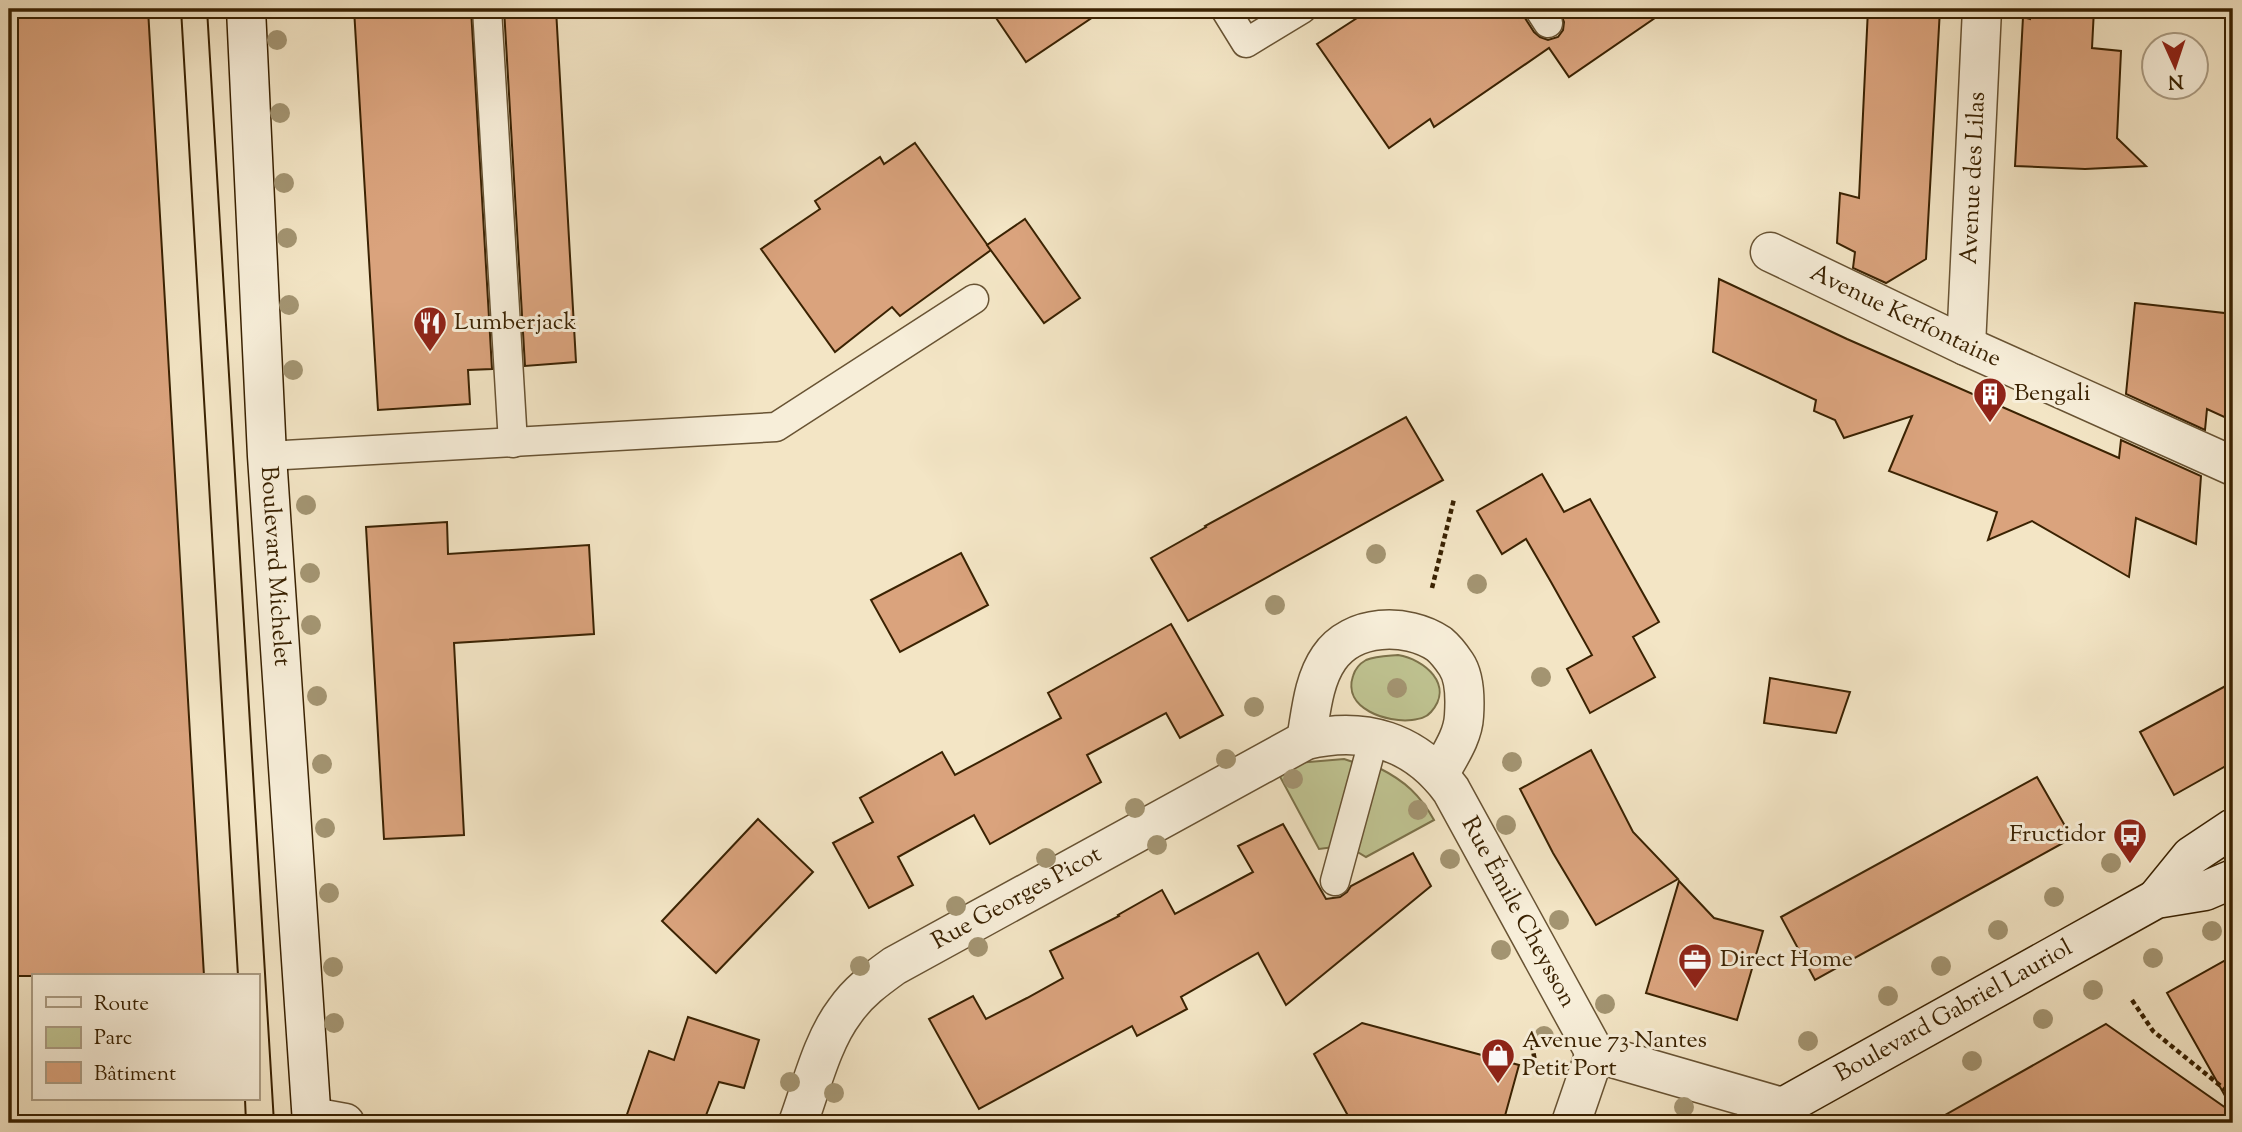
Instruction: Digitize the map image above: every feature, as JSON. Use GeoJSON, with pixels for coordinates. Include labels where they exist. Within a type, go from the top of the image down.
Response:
{"type":"FeatureCollection","features":[{"type":"Feature","properties":{"kind":"street","name":"Boulevard Michelet"},"geometry":{"type":"LineString","coordinates":[[246,9],[267,456],[323,1121]]}},
{"type":"Feature","properties":{"kind":"street","name":"Avenue des Lilas"},"geometry":{"type":"LineString","coordinates":[[1966,346],[1982,9]]}},
{"type":"Feature","properties":{"kind":"street","name":"Avenue Kerfontaine"},"geometry":{"type":"LineString","coordinates":[[1770,252],[1966,346],[2233,466]]}},
{"type":"Feature","properties":{"kind":"street"},"geometry":{"type":"LineString","coordinates":[[1306,740],[1318,680],[1328,659],[1342,643],[1359,634],[1377,630],[1411,633],[1440,645],[1458,667],[1464,692],[1464,718],[1458,741],[1439,775]]}},
{"type":"Feature","properties":{"kind":"street","name":"Rue Émile Cheysson"},"geometry":{"type":"LineString","coordinates":[[1306,740],[1330,734],[1356,734],[1397,744],[1419,756],[1439,775],[1451,790],[1595,1053]]}},
{"type":"Feature","properties":{"kind":"street","name":"Rue Georges Picot"},"geometry":{"type":"LineString","coordinates":[[798,1123],[832,1034],[845,1010],[870,983],[894,967],[1306,740]]}},
{"type":"Feature","properties":{"kind":"street","name":"Boulevard Gabriel Lauriol"},"geometry":{"type":"LineString","coordinates":[[2156,900],[2192,856],[2233,828]]}},
{"type":"Feature","properties":{"kind":"street","name":"Boulevard Gabriel Lauriol"},"geometry":{"type":"LineString","coordinates":[[1768,1115],[2156,900],[2204,891],[2233,879]]}},
{"type":"Feature","properties":{"kind":"street"},"geometry":{"type":"LineString","coordinates":[[1571,1123],[1595,1053],[1768,1115]]}},
{"type":"Feature","properties":{"kind":"lane"},"geometry":{"type":"LineString","coordinates":[[487,9],[513,443]]}},
{"type":"Feature","properties":{"kind":"lane"},"geometry":{"type":"LineString","coordinates":[[1225,9],[1246,43],[1302,9]]}},
{"type":"Feature","properties":{"kind":"lane"},"geometry":{"type":"LineString","coordinates":[[267,456],[776,427],[974,299]]}},
{"type":"Feature","properties":{"kind":"lane"},"geometry":{"type":"LineString","coordinates":[[1335,881],[1374,738]]}},
{"type":"Feature","properties":{"kind":"path"},"geometry":{"type":"LineString","coordinates":[[1429,598],[1454,499]]}},
{"type":"Feature","properties":{"kind":"path"},"geometry":{"type":"LineString","coordinates":[[2133,1000],[2153,1031],[2233,1096]]}},
{"type":"Feature","properties":{"kind":"path"},"geometry":{"type":"LineString","coordinates":[[1528,1035],[1535,1052],[1536,1079]]}},
{"type":"Feature","properties":{"kind":"green space"},"geometry":{"type":"Polygon","coordinates":[[[1398,655],[1418,662],[1438,683],[1438,702],[1425,717],[1402,720],[1380,716],[1369,712],[1354,697],[1351,687],[1359,665],[1366,660],[1398,655]]]}},
{"type":"Feature","properties":{"kind":"green space"},"geometry":{"type":"Polygon","coordinates":[[[1344,759],[1353,762],[1334,847],[1319,849],[1277,771],[1297,763],[1344,759]]]}},
{"type":"Feature","properties":{"kind":"green space"},"geometry":{"type":"Polygon","coordinates":[[[1379,768],[1411,790],[1434,820],[1366,857],[1356,851],[1379,768]]]}},
{"type":"Feature","properties":{"kind":"building"},"geometry":{"type":"Polygon","coordinates":[[[9,9],[148,9],[204,974],[9,976],[9,9]]]}},
{"type":"Feature","properties":{"kind":"building"},"geometry":{"type":"Polygon","coordinates":[[[354,9],[471,9],[492,369],[468,370],[470,404],[378,410],[354,9]]]}},
{"type":"Feature","properties":{"kind":"building"},"geometry":{"type":"Polygon","coordinates":[[[504,9],[556,9],[576,362],[525,366],[504,9]]]}},
{"type":"Feature","properties":{"kind":"building"},"geometry":{"type":"Polygon","coordinates":[[[990,9],[1105,9],[1026,62],[990,9]]]}},
{"type":"Feature","properties":{"kind":"building"},"geometry":{"type":"Polygon","coordinates":[[[1371,9],[1523,9],[1534,32],[1548,40],[1558,37],[1563,30],[1564,22],[1559,9],[1668,9],[1569,77],[1549,48],[1434,127],[1430,119],[1389,148],[1317,44],[1371,9]]]}},
{"type":"Feature","properties":{"kind":"building"},"geometry":{"type":"Polygon","coordinates":[[[1868,9],[1940,9],[1926,259],[1886,283],[1853,268],[1855,252],[1837,243],[1840,193],[1859,198],[1868,9]]]}},
{"type":"Feature","properties":{"kind":"building"},"geometry":{"type":"Polygon","coordinates":[[[2031,9],[2094,9],[2092,48],[2121,51],[2117,138],[2146,166],[2085,169],[2015,166],[2023,17],[2030,19],[2031,9]]]}},
{"type":"Feature","properties":{"kind":"building"},"geometry":{"type":"Polygon","coordinates":[[[915,143],[991,250],[900,316],[892,307],[835,352],[761,249],[820,209],[815,201],[880,157],[884,164],[915,143]]]}},
{"type":"Feature","properties":{"kind":"building"},"geometry":{"type":"Polygon","coordinates":[[[1025,219],[1080,298],[1044,323],[987,245],[1025,219]]]}},
{"type":"Feature","properties":{"kind":"building"},"geometry":{"type":"Polygon","coordinates":[[[1719,279],[1847,339],[2119,458],[2121,440],[2201,476],[2196,544],[2136,518],[2129,577],[2032,521],[1988,540],[1997,512],[1889,471],[1912,416],[1844,438],[1835,420],[1814,411],[1816,400],[1713,352],[1719,279]]]}},
{"type":"Feature","properties":{"kind":"building"},"geometry":{"type":"Polygon","coordinates":[[[2135,303],[2233,314],[2233,421],[2207,409],[2205,430],[2126,394],[2135,303]]]}},
{"type":"Feature","properties":{"kind":"building"},"geometry":{"type":"Polygon","coordinates":[[[1406,417],[1443,480],[1188,621],[1151,558],[1406,417]]]}},
{"type":"Feature","properties":{"kind":"building"},"geometry":{"type":"Polygon","coordinates":[[[1542,474],[1564,512],[1590,499],[1659,622],[1633,637],[1655,677],[1590,713],[1567,669],[1592,655],[1526,539],[1502,554],[1477,511],[1542,474]]]}},
{"type":"Feature","properties":{"kind":"building"},"geometry":{"type":"Polygon","coordinates":[[[447,522],[448,554],[589,545],[594,634],[454,643],[464,835],[384,839],[366,527],[447,522]]]}},
{"type":"Feature","properties":{"kind":"building"},"geometry":{"type":"Polygon","coordinates":[[[961,553],[988,605],[900,652],[871,600],[961,553]]]}},
{"type":"Feature","properties":{"kind":"building"},"geometry":{"type":"Polygon","coordinates":[[[1171,624],[1223,715],[1180,738],[1166,713],[1087,755],[1101,782],[990,844],[974,815],[898,857],[913,885],[869,908],[833,843],[873,822],[860,798],[942,752],[955,775],[1061,718],[1048,693],[1171,624]]]}},
{"type":"Feature","properties":{"kind":"building"},"geometry":{"type":"Polygon","coordinates":[[[1770,678],[1850,692],[1836,733],[1764,723],[1770,678]]]}},
{"type":"Feature","properties":{"kind":"building"},"geometry":{"type":"Polygon","coordinates":[[[2233,682],[2233,762],[2174,795],[2140,732],[2233,682]]]}},
{"type":"Feature","properties":{"kind":"building"},"geometry":{"type":"Polygon","coordinates":[[[1591,750],[1633,832],[1678,879],[1596,925],[1553,853],[1520,789],[1591,750]]]}},
{"type":"Feature","properties":{"kind":"building"},"geometry":{"type":"Polygon","coordinates":[[[2037,777],[2072,838],[1815,980],[1781,917],[2037,777]]]}},
{"type":"Feature","properties":{"kind":"building"},"geometry":{"type":"Polygon","coordinates":[[[758,819],[813,872],[716,973],[662,921],[758,819]]]}},
{"type":"Feature","properties":{"kind":"building"},"geometry":{"type":"Polygon","coordinates":[[[1283,824],[1326,899],[1340,897],[1351,886],[1413,853],[1431,886],[1286,1005],[1258,953],[1181,997],[1187,1009],[1137,1036],[1132,1026],[979,1109],[929,1019],[973,996],[986,1019],[1027,998],[1063,978],[1050,951],[1119,916],[1162,890],[1175,914],[1253,872],[1238,846],[1283,824]]]}},
{"type":"Feature","properties":{"kind":"building"},"geometry":{"type":"Polygon","coordinates":[[[1679,881],[1714,918],[1763,931],[1737,1020],[1646,993],[1679,881]]]}},
{"type":"Feature","properties":{"kind":"building"},"geometry":{"type":"Polygon","coordinates":[[[2233,956],[2233,1110],[2167,993],[2233,956]]]}},
{"type":"Feature","properties":{"kind":"building"},"geometry":{"type":"Polygon","coordinates":[[[688,1017],[759,1040],[744,1088],[719,1082],[703,1123],[624,1123],[649,1051],[674,1060],[688,1017]]]}},
{"type":"Feature","properties":{"kind":"building"},"geometry":{"type":"Polygon","coordinates":[[[1362,1023],[1519,1065],[1503,1123],[1352,1123],[1314,1054],[1362,1023]]]}},
{"type":"Feature","properties":{"kind":"building"},"geometry":{"type":"Polygon","coordinates":[[[2106,1024],[2233,1113],[2233,1123],[1931,1123],[2106,1024]]]}},
{"type":"Feature","properties":{"kind":"tram line"},"geometry":{"type":"LineString","coordinates":[[181,9],[238,974]]}},
{"type":"Feature","properties":{"kind":"tram line"},"geometry":{"type":"LineString","coordinates":[[207,9],[274,1123]]}},
{"type":"Feature","properties":{"kind":"tram line"},"geometry":{"type":"LineString","coordinates":[[245,1100],[246,1123]]}},
{"type":"Feature","properties":{"kind":"place","name":"Lumberjack"},"geometry":{"type":"Point","coordinates":[430,353]}},
{"type":"Feature","properties":{"kind":"place","name":"Bengali"},"geometry":{"type":"Point","coordinates":[1990,424]}},
{"type":"Feature","properties":{"kind":"place","name":"Fructidor"},"geometry":{"type":"Point","coordinates":[2130,865]}},
{"type":"Feature","properties":{"kind":"place","name":"Direct Home"},"geometry":{"type":"Point","coordinates":[1695,990]}},
{"type":"Feature","properties":{"kind":"place","name":"Avenue 73 Nantes Petit Port"},"geometry":{"type":"Point","coordinates":[1498,1085]}}]}
